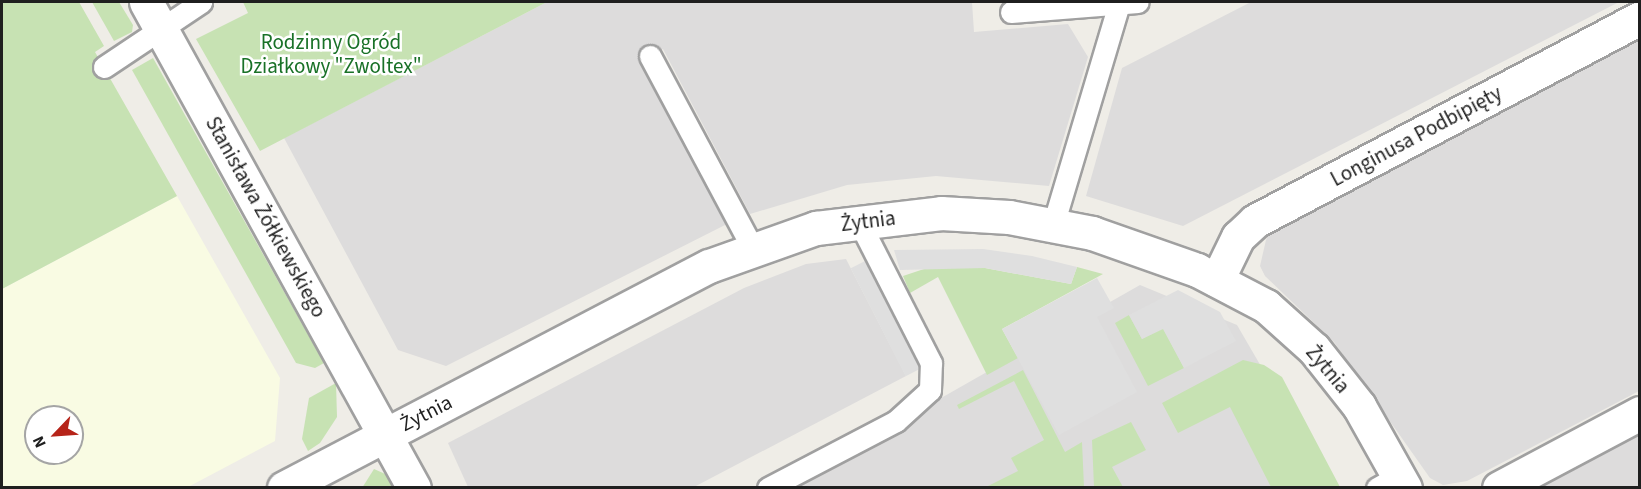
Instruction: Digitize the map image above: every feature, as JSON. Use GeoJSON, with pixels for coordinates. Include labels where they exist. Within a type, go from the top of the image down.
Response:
{"type":"FeatureCollection","features":[{"type":"Feature","properties":{"kind":"street","name":"Stanisława Żółkiewskiego"},"geometry":{"type":"LineString","coordinates":[[153,14],[414,488]]}},
{"type":"Feature","properties":{"kind":"street","name":"Longinusa Podbipięty"},"geometry":{"type":"LineString","coordinates":[[1216,280],[1238,237],[1255,221],[1640,18]]}},
{"type":"Feature","properties":{"kind":"street","name":"Żytnia"},"geometry":{"type":"LineString","coordinates":[[284,488],[709,266],[816,228],[858,220],[941,213],[1009,217],[1092,233],[1216,280],[1266,306],[1314,349],[1359,406],[1394,484]]}},
{"type":"Feature","properties":{"kind":"street"},"geometry":{"type":"LineString","coordinates":[[1499,488],[1640,413]]}},
{"type":"Feature","properties":{"kind":"lane"},"geometry":{"type":"LineString","coordinates":[[104,67],[153,14],[201,2]]}},
{"type":"Feature","properties":{"kind":"lane"},"geometry":{"type":"LineString","coordinates":[[1011,12],[1129,2],[1053,225]]}},
{"type":"Feature","properties":{"kind":"lane"},"geometry":{"type":"LineString","coordinates":[[650,57],[753,249]]}},
{"type":"Feature","properties":{"kind":"lane"},"geometry":{"type":"LineString","coordinates":[[768,488],[896,421],[930,390],[931,363],[858,220]]}},
{"type":"Feature","properties":{"kind":"shaded area"},"geometry":{"type":"Polygon","coordinates":[[[547,2],[972,2],[974,32],[1068,24],[1088,57],[1049,186],[936,176],[847,185],[750,214],[663,49],[642,61],[727,224],[446,366],[398,350],[284,138],[547,2]]]}},
{"type":"Feature","properties":{"kind":"shaded area"},"geometry":{"type":"Polygon","coordinates":[[[1251,2],[1619,2],[1183,226],[1086,196],[1122,68],[1251,2]]]}},
{"type":"Feature","properties":{"kind":"shaded area"},"geometry":{"type":"Polygon","coordinates":[[[1639,37],[1639,391],[1467,481],[1443,485],[1430,478],[1334,342],[1265,276],[1260,266],[1266,240],[1271,229],[1639,37]]]}},
{"type":"Feature","properties":{"kind":"shaded area"},"geometry":{"type":"Polygon","coordinates":[[[177,196],[280,378],[275,441],[188,487],[2,488],[2,289],[177,196]]]}},
{"type":"Feature","properties":{"kind":"shaded area"},"geometry":{"type":"Polygon","coordinates":[[[983,249],[1032,256],[1077,267],[1071,284],[985,268],[900,270],[894,250],[983,249]]]}},
{"type":"Feature","properties":{"kind":"shaded area"},"geometry":{"type":"Polygon","coordinates":[[[873,257],[928,365],[906,376],[851,268],[873,257]]]}},
{"type":"Feature","properties":{"kind":"shaded area"},"geometry":{"type":"Polygon","coordinates":[[[846,259],[906,376],[694,487],[468,487],[448,443],[744,288],[806,264],[846,259]]]}},
{"type":"Feature","properties":{"kind":"shaded area"},"geometry":{"type":"Polygon","coordinates":[[[1097,278],[1114,308],[1097,317],[1137,392],[1059,435],[1002,329],[1097,278]]]}},
{"type":"Feature","properties":{"kind":"shaded area"},"geometry":{"type":"Polygon","coordinates":[[[1140,285],[1237,325],[1331,487],[783,488],[1140,285]]]}},
{"type":"Feature","properties":{"kind":"shaded area"},"geometry":{"type":"Polygon","coordinates":[[[1178,290],[1220,312],[1236,341],[1184,368],[1163,329],[1142,339],[1129,315],[1178,290]]]}},
{"type":"Feature","properties":{"kind":"shaded area"},"geometry":{"type":"Polygon","coordinates":[[[1639,435],[1639,487],[1541,487],[1639,435]]]}},
{"type":"Feature","properties":{"kind":"green space"},"geometry":{"type":"Polygon","coordinates":[[[2,2],[79,2],[104,46],[95,52],[177,196],[2,289],[2,2]]]}},
{"type":"Feature","properties":{"kind":"green space"},"geometry":{"type":"Polygon","coordinates":[[[92,2],[119,2],[133,25],[132,32],[114,41],[92,2]]]}},
{"type":"Feature","properties":{"kind":"green space","name":"Rodzinny Ogród Działkowy \"Zwoltex\""},"geometry":{"type":"Polygon","coordinates":[[[243,2],[547,2],[260,151],[196,39],[248,13],[243,2]]]}},
{"type":"Feature","properties":{"kind":"green space"},"geometry":{"type":"Polygon","coordinates":[[[153,58],[324,363],[315,368],[296,363],[132,70],[153,58]]]}},
{"type":"Feature","properties":{"kind":"green space"},"geometry":{"type":"Polygon","coordinates":[[[1077,267],[1103,274],[1002,329],[1018,358],[987,375],[938,277],[910,293],[903,276],[927,268],[985,268],[1071,284],[1077,267]]]}},
{"type":"Feature","properties":{"kind":"green space"},"geometry":{"type":"Polygon","coordinates":[[[1129,315],[1142,339],[1163,328],[1184,368],[1148,386],[1115,323],[1129,315]]]}},
{"type":"Feature","properties":{"kind":"green space"},"geometry":{"type":"Polygon","coordinates":[[[1243,360],[1264,365],[1282,377],[1340,487],[1271,487],[1230,407],[1178,433],[1162,403],[1243,360]]]}},
{"type":"Feature","properties":{"kind":"green space"},"geometry":{"type":"Polygon","coordinates":[[[1023,370],[1065,452],[1082,442],[1084,487],[986,487],[1018,471],[1011,458],[1044,440],[1014,381],[959,409],[957,405],[1023,370]]]}},
{"type":"Feature","properties":{"kind":"green space"},"geometry":{"type":"Polygon","coordinates":[[[336,383],[337,417],[320,443],[308,451],[302,439],[309,398],[336,383]]]}},
{"type":"Feature","properties":{"kind":"green space"},"geometry":{"type":"Polygon","coordinates":[[[1131,422],[1146,450],[1112,467],[1123,487],[1094,487],[1092,440],[1131,422]]]}},
{"type":"Feature","properties":{"kind":"green space"},"geometry":{"type":"Polygon","coordinates":[[[374,469],[392,477],[398,488],[362,488],[374,469]]]}}]}
